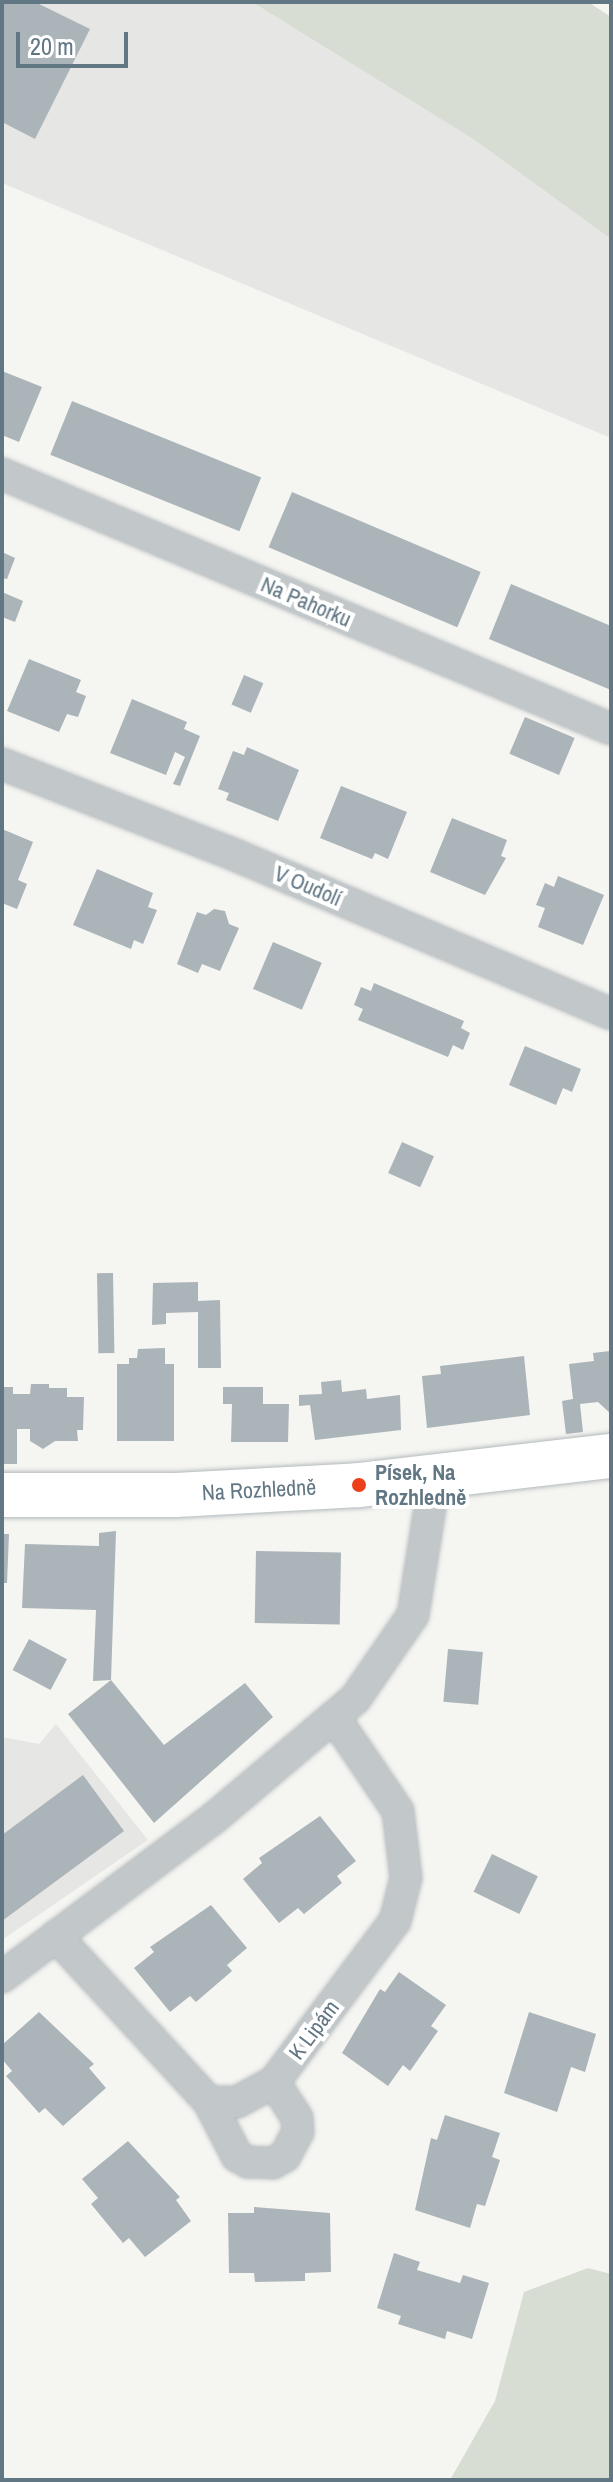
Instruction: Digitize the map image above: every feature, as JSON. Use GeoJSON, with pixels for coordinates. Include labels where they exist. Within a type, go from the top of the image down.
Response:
{"type":"FeatureCollection","features":[{"type":"Feature","properties":{"kind":"street","name":"Na Pahorku"},"geometry":{"type":"LineString","coordinates":[[2,474],[611,729]]}},
{"type":"Feature","properties":{"kind":"street","name":"V Oudolí"},"geometry":{"type":"LineString","coordinates":[[2,764],[235,855],[611,1014]]}},
{"type":"Feature","properties":{"kind":"street","name":"Na Rozhledně"},"geometry":{"type":"LineString","coordinates":[[2,1495],[176,1495],[435,1476],[611,1456]]}},
{"type":"Feature","properties":{"kind":"street"},"geometry":{"type":"LineString","coordinates":[[2,1977],[214,1818],[355,1699],[413,1615],[435,1476]]}},
{"type":"Feature","properties":{"kind":"street","name":"K Lipám"},"geometry":{"type":"LineString","coordinates":[[209,2102],[237,2102],[274,2082],[395,1921],[406,1878],[398,1811],[334,1717]]}},
{"type":"Feature","properties":{"kind":"street"},"geometry":{"type":"LineString","coordinates":[[56,1936],[209,2102],[237,2156],[248,2162],[273,2163],[285,2156],[298,2132],[297,2118],[274,2082]]}},
{"type":"Feature","properties":{"kind":"shaded area"},"geometry":{"type":"Polygon","coordinates":[[[2,2],[252,2],[473,139],[611,239],[611,438],[2,183],[2,2]]]}},
{"type":"Feature","properties":{"kind":"shaded area"},"geometry":{"type":"Polygon","coordinates":[[[252,2],[588,2],[611,17],[611,239],[473,139],[252,2]]]}},
{"type":"Feature","properties":{"kind":"shaded area"},"geometry":{"type":"Polygon","coordinates":[[[56,1724],[148,1840],[2,1940],[2,1737],[39,1744],[56,1724]]]}},
{"type":"Feature","properties":{"kind":"shaded area"},"geometry":{"type":"Polygon","coordinates":[[[588,2268],[611,2274],[611,2480],[450,2480],[495,2401],[524,2292],[588,2268]]]}},
{"type":"Feature","properties":{"kind":"building"},"geometry":{"type":"Polygon","coordinates":[[[2,2],[35,2],[90,29],[35,139],[2,122],[2,2]]]}},
{"type":"Feature","properties":{"kind":"building"},"geometry":{"type":"Polygon","coordinates":[[[2,371],[42,387],[19,442],[2,435],[2,371]]]}},
{"type":"Feature","properties":{"kind":"building"},"geometry":{"type":"Polygon","coordinates":[[[72,401],[261,477],[239,531],[50,455],[72,401]]]}},
{"type":"Feature","properties":{"kind":"building"},"geometry":{"type":"Polygon","coordinates":[[[292,492],[481,572],[457,627],[269,547],[292,492]]]}},
{"type":"Feature","properties":{"kind":"building"},"geometry":{"type":"Polygon","coordinates":[[[2,552],[15,558],[7,579],[2,578],[2,552]]]}},
{"type":"Feature","properties":{"kind":"building"},"geometry":{"type":"Polygon","coordinates":[[[511,584],[611,626],[611,690],[489,639],[511,584]]]}},
{"type":"Feature","properties":{"kind":"building"},"geometry":{"type":"Polygon","coordinates":[[[2,592],[23,601],[15,622],[2,617],[2,592]]]}},
{"type":"Feature","properties":{"kind":"building"},"geometry":{"type":"Polygon","coordinates":[[[29,659],[81,680],[76,692],[86,696],[78,717],[67,714],[59,732],[7,711],[29,659]]]}},
{"type":"Feature","properties":{"kind":"building"},"geometry":{"type":"Polygon","coordinates":[[[244,675],[263,683],[251,713],[231,704],[244,675]]]}},
{"type":"Feature","properties":{"kind":"building"},"geometry":{"type":"Polygon","coordinates":[[[132,699],[187,722],[184,729],[200,736],[180,786],[173,784],[185,757],[175,752],[166,775],[110,753],[132,699]]]}},
{"type":"Feature","properties":{"kind":"building"},"geometry":{"type":"Polygon","coordinates":[[[525,717],[575,738],[559,775],[509,754],[525,717]]]}},
{"type":"Feature","properties":{"kind":"building"},"geometry":{"type":"Polygon","coordinates":[[[247,747],[299,770],[278,821],[226,800],[229,793],[218,789],[233,751],[244,755],[247,747]]]}},
{"type":"Feature","properties":{"kind":"building"},"geometry":{"type":"Polygon","coordinates":[[[341,786],[407,812],[388,859],[375,853],[372,859],[320,838],[341,786]]]}},
{"type":"Feature","properties":{"kind":"building"},"geometry":{"type":"Polygon","coordinates":[[[452,818],[507,840],[501,856],[506,858],[485,895],[430,872],[452,818]]]}},
{"type":"Feature","properties":{"kind":"building"},"geometry":{"type":"Polygon","coordinates":[[[2,829],[33,842],[18,880],[27,884],[17,909],[2,903],[2,829]]]}},
{"type":"Feature","properties":{"kind":"building"},"geometry":{"type":"Polygon","coordinates":[[[97,869],[153,893],[148,907],[157,910],[143,944],[134,940],[131,949],[73,925],[97,869]]]}},
{"type":"Feature","properties":{"kind":"building"},"geometry":{"type":"Polygon","coordinates":[[[558,876],[604,895],[583,945],[538,927],[545,908],[536,905],[545,883],[554,887],[558,876]]]}},
{"type":"Feature","properties":{"kind":"building"},"geometry":{"type":"Polygon","coordinates":[[[214,909],[225,911],[229,924],[239,928],[220,971],[202,964],[198,973],[177,964],[197,912],[206,915],[214,909]]]}},
{"type":"Feature","properties":{"kind":"building"},"geometry":{"type":"Polygon","coordinates":[[[273,942],[322,963],[302,1010],[253,989],[273,942]]]}},
{"type":"Feature","properties":{"kind":"building"},"geometry":{"type":"Polygon","coordinates":[[[374,983],[464,1021],[461,1028],[470,1033],[463,1050],[453,1045],[448,1057],[358,1020],[363,1009],[354,1005],[361,987],[371,991],[374,983]]]}},
{"type":"Feature","properties":{"kind":"building"},"geometry":{"type":"Polygon","coordinates":[[[525,1046],[581,1069],[572,1092],[563,1088],[556,1105],[509,1085],[525,1046]]]}},
{"type":"Feature","properties":{"kind":"building"},"geometry":{"type":"Polygon","coordinates":[[[402,1142],[434,1156],[420,1187],[388,1173],[402,1142]]]}},
{"type":"Feature","properties":{"kind":"building"},"geometry":{"type":"Polygon","coordinates":[[[97,1273],[113,1273],[114,1353],[98,1353],[97,1273]]]}},
{"type":"Feature","properties":{"kind":"building"},"geometry":{"type":"Polygon","coordinates":[[[198,1282],[198,1301],[220,1300],[221,1368],[198,1368],[198,1312],[166,1313],[166,1324],[152,1325],[153,1283],[198,1282]]]}},
{"type":"Feature","properties":{"kind":"building"},"geometry":{"type":"Polygon","coordinates":[[[165,1348],[165,1364],[174,1364],[174,1441],[117,1441],[117,1364],[129,1364],[129,1358],[137,1358],[138,1349],[165,1348]]]}},
{"type":"Feature","properties":{"kind":"building"},"geometry":{"type":"Polygon","coordinates":[[[610,1351],[611,1414],[598,1402],[580,1404],[583,1432],[566,1434],[562,1401],[573,1399],[569,1364],[594,1361],[593,1353],[610,1351]]]}},
{"type":"Feature","properties":{"kind":"building"},"geometry":{"type":"Polygon","coordinates":[[[524,1356],[530,1415],[427,1428],[422,1376],[441,1374],[440,1366],[524,1356]]]}},
{"type":"Feature","properties":{"kind":"building"},"geometry":{"type":"Polygon","coordinates":[[[341,1380],[342,1392],[366,1389],[367,1399],[400,1395],[401,1430],[315,1440],[310,1405],[299,1406],[299,1395],[322,1394],[321,1382],[341,1380]]]}},
{"type":"Feature","properties":{"kind":"building"},"geometry":{"type":"Polygon","coordinates":[[[31,1384],[67,1388],[67,1397],[84,1397],[83,1430],[77,1430],[78,1441],[55,1441],[43,1449],[30,1441],[30,1429],[17,1429],[17,1464],[2,1464],[2,1387],[13,1387],[13,1394],[30,1394],[31,1384]]]}},
{"type":"Feature","properties":{"kind":"building"},"geometry":{"type":"Polygon","coordinates":[[[223,1387],[263,1387],[263,1404],[289,1404],[288,1442],[231,1442],[232,1404],[223,1404],[223,1387]]]}},
{"type":"Feature","properties":{"kind":"building"},"geometry":{"type":"Polygon","coordinates":[[[116,1531],[111,1680],[93,1681],[96,1610],[22,1608],[25,1544],[99,1546],[99,1533],[116,1531]]]}},
{"type":"Feature","properties":{"kind":"building"},"geometry":{"type":"Polygon","coordinates":[[[2,1534],[9,1534],[7,1583],[2,1583],[2,1534]]]}},
{"type":"Feature","properties":{"kind":"building"},"geometry":{"type":"Polygon","coordinates":[[[256,1551],[341,1552],[340,1624],[255,1623],[256,1551]]]}},
{"type":"Feature","properties":{"kind":"building"},"geometry":{"type":"Polygon","coordinates":[[[29,1639],[67,1659],[51,1690],[13,1670],[29,1639]]]}},
{"type":"Feature","properties":{"kind":"building"},"geometry":{"type":"Polygon","coordinates":[[[448,1649],[483,1652],[478,1705],[443,1702],[448,1649]]]}},
{"type":"Feature","properties":{"kind":"building"},"geometry":{"type":"Polygon","coordinates":[[[111,1680],[164,1745],[245,1683],[273,1717],[154,1823],[68,1714],[111,1680]]]}},
{"type":"Feature","properties":{"kind":"building"},"geometry":{"type":"Polygon","coordinates":[[[83,1775],[124,1831],[2,1921],[2,1835],[83,1775]]]}},
{"type":"Feature","properties":{"kind":"building"},"geometry":{"type":"Polygon","coordinates":[[[320,1816],[356,1861],[337,1876],[342,1883],[304,1914],[298,1908],[279,1923],[243,1879],[262,1863],[259,1858],[320,1816]]]}},
{"type":"Feature","properties":{"kind":"building"},"geometry":{"type":"Polygon","coordinates":[[[492,1854],[538,1876],[519,1914],[474,1892],[492,1854]]]}},
{"type":"Feature","properties":{"kind":"building"},"geometry":{"type":"Polygon","coordinates":[[[211,1905],[247,1948],[227,1965],[232,1971],[196,2002],[190,1996],[170,2012],[134,1968],[154,1952],[150,1947],[211,1905]]]}},
{"type":"Feature","properties":{"kind":"building"},"geometry":{"type":"Polygon","coordinates":[[[399,1972],[446,2005],[431,2026],[438,2031],[410,2071],[403,2065],[388,2086],[342,2053],[380,1989],[385,1992],[399,1972]]]}},
{"type":"Feature","properties":{"kind":"building"},"geometry":{"type":"Polygon","coordinates":[[[39,2012],[94,2064],[89,2068],[106,2088],[63,2126],[45,2108],[39,2113],[6,2076],[12,2071],[2,2059],[2,2045],[39,2012]]]}},
{"type":"Feature","properties":{"kind":"building"},"geometry":{"type":"Polygon","coordinates":[[[529,2012],[596,2034],[585,2072],[571,2067],[557,2112],[504,2093],[529,2012]]]}},
{"type":"Feature","properties":{"kind":"building"},"geometry":{"type":"Polygon","coordinates":[[[445,2115],[500,2133],[492,2157],[500,2160],[485,2206],[477,2204],[470,2228],[415,2210],[431,2138],[437,2140],[445,2115]]]}},
{"type":"Feature","properties":{"kind":"building"},"geometry":{"type":"Polygon","coordinates":[[[128,2141],[180,2197],[176,2200],[191,2221],[145,2257],[129,2238],[123,2243],[91,2204],[98,2198],[82,2179],[128,2141]]]}},
{"type":"Feature","properties":{"kind":"building"},"geometry":{"type":"Polygon","coordinates":[[[254,2207],[330,2213],[331,2272],[305,2273],[305,2281],[255,2282],[254,2273],[229,2273],[228,2213],[254,2213],[254,2207]]]}},
{"type":"Feature","properties":{"kind":"building"},"geometry":{"type":"Polygon","coordinates":[[[394,2253],[420,2262],[417,2270],[460,2283],[463,2275],[489,2283],[472,2339],[447,2331],[445,2339],[398,2324],[401,2316],[377,2308],[394,2253]]]}},
{"type":"Feature","properties":{"kind":"place","name":"Písek, Na Rozhledně"},"geometry":{"type":"Point","coordinates":[359,1485]}}]}
